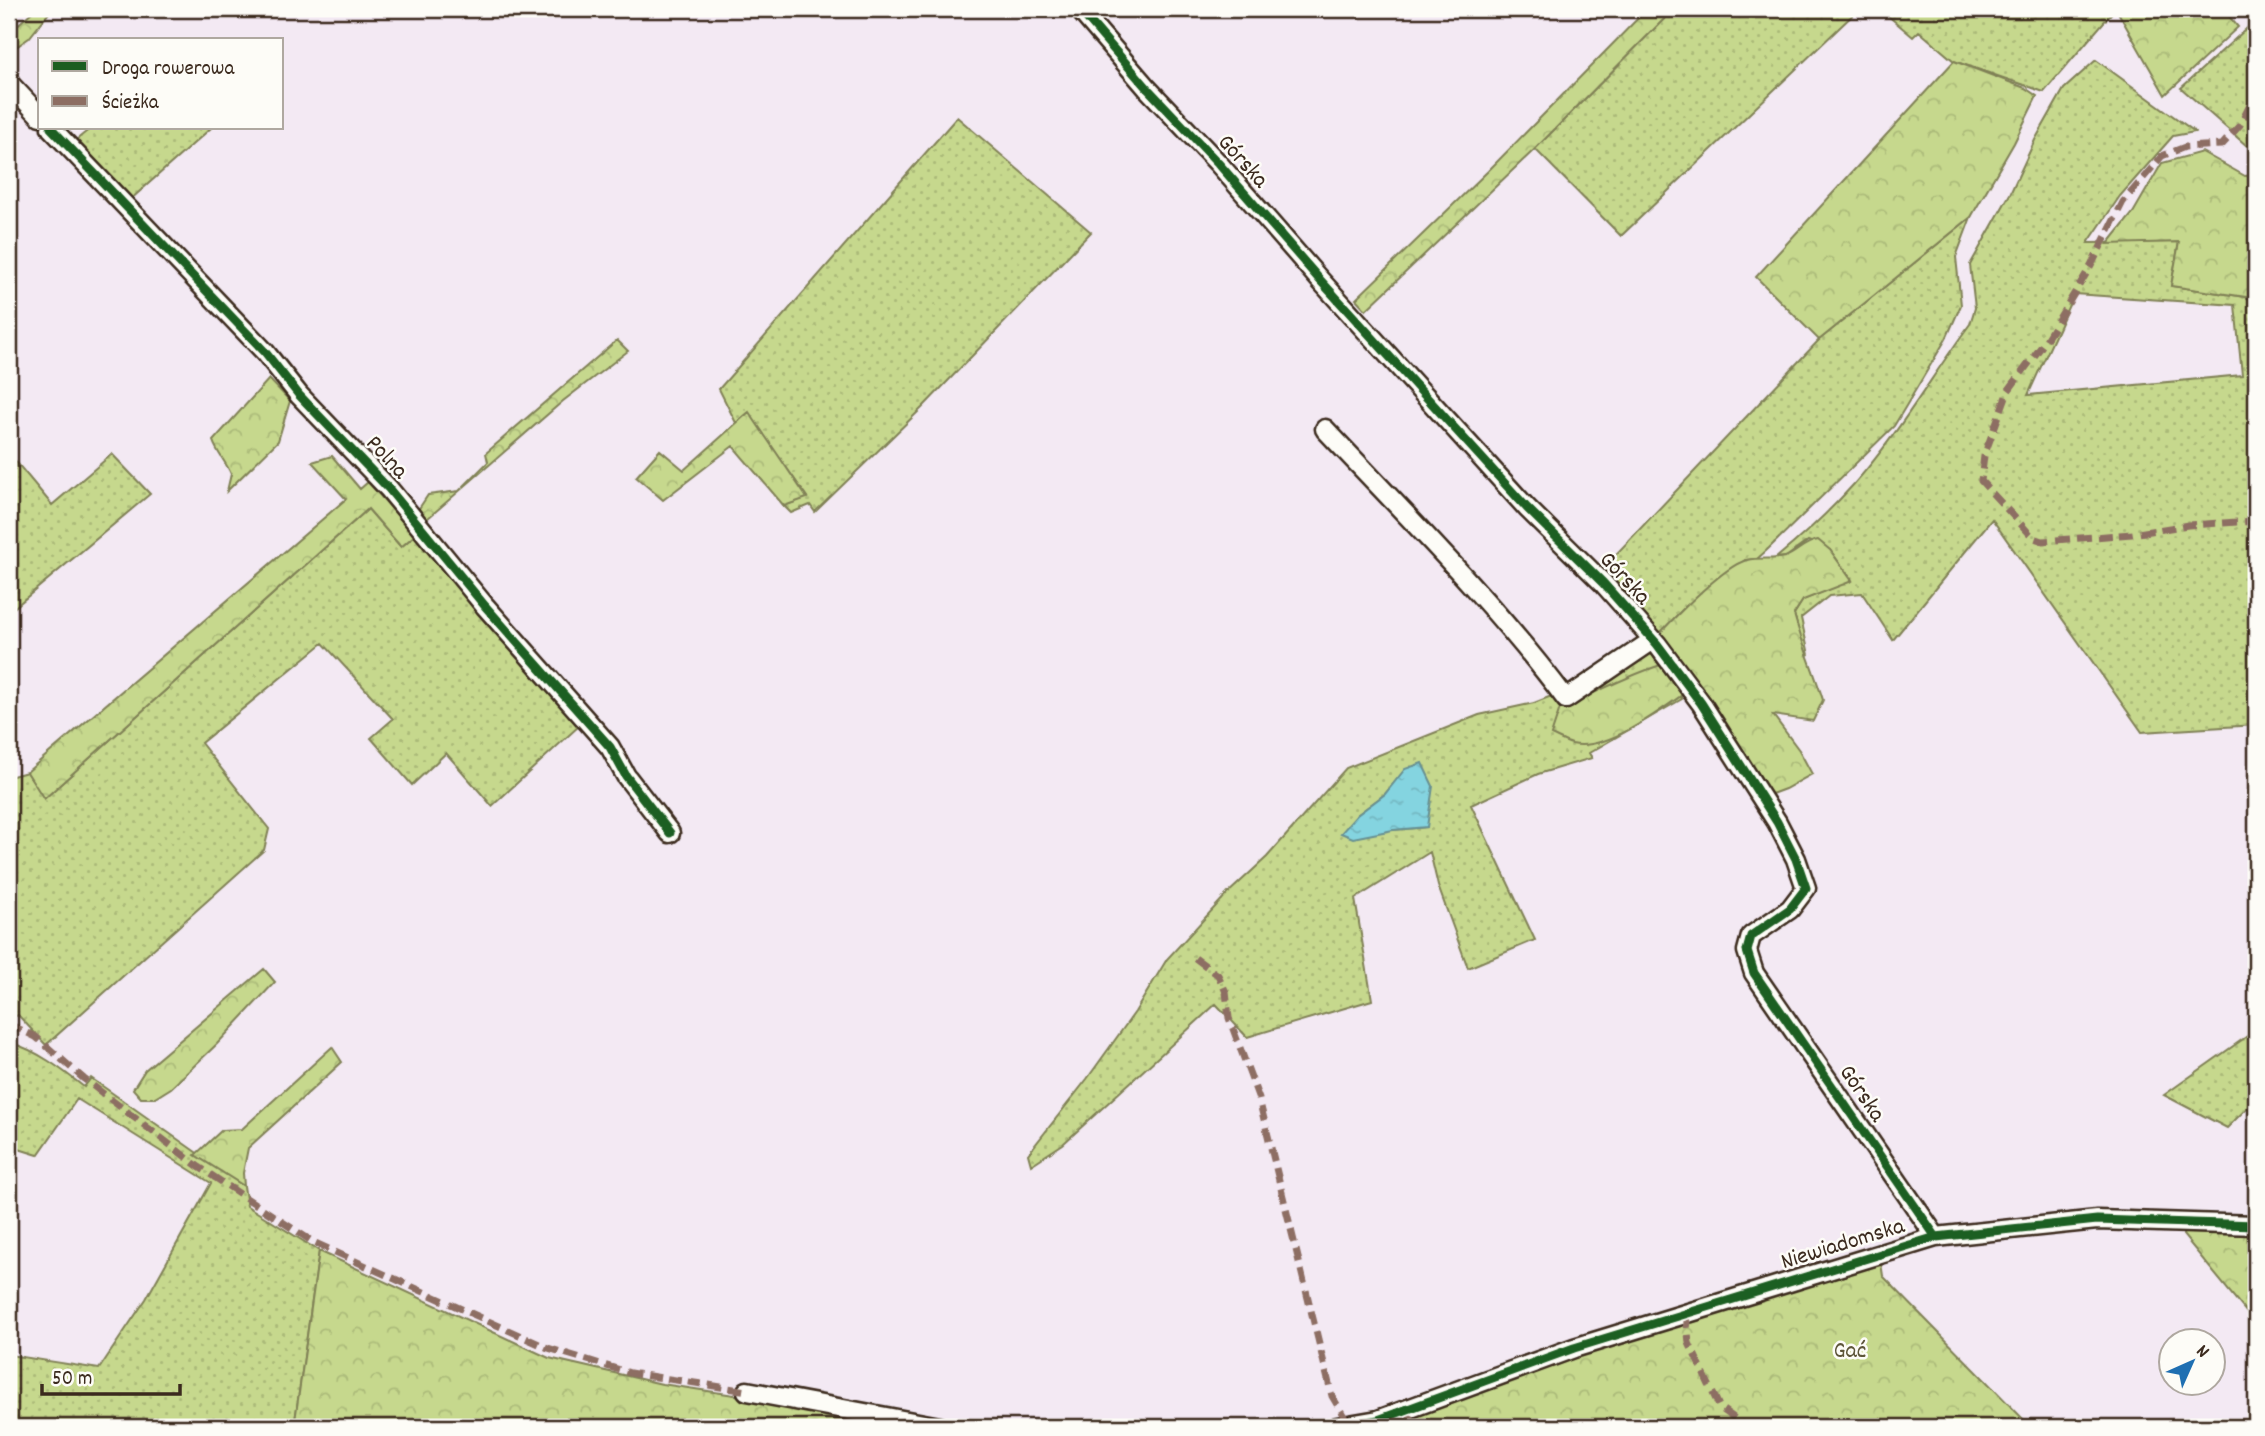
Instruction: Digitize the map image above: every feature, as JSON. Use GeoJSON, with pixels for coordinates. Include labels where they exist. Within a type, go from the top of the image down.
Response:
{"type":"FeatureCollection","features":[{"type":"Feature","properties":{"kind":"street","name":"Górska"},"geometry":{"type":"LineString","coordinates":[[1079,9],[1147,88],[1218,163],[1527,508],[1603,583],[1702,702],[1777,822],[1796,859],[1806,888],[1790,909],[1751,936],[1747,951],[1754,973],[1936,1237]]}},
{"type":"Feature","properties":{"kind":"street"},"geometry":{"type":"LineString","coordinates":[[9,83],[38,114]]}},
{"type":"Feature","properties":{"kind":"street","name":"Polna"},"geometry":{"type":"LineString","coordinates":[[53,130],[264,352],[299,395],[389,489],[485,606],[610,747],[626,776],[670,833]]}},
{"type":"Feature","properties":{"kind":"street","name":"Górska"},"geometry":{"type":"LineString","coordinates":[[1325,429],[1540,665],[1566,699],[1653,640]]}},
{"type":"Feature","properties":{"kind":"street","name":"Niewiadomska"},"geometry":{"type":"LineString","coordinates":[[1337,1427],[1378,1420],[1574,1348],[1936,1237],[2097,1220],[2256,1225]]}},
{"type":"Feature","properties":{"kind":"street"},"geometry":{"type":"LineString","coordinates":[[747,1391],[940,1427]]}},
{"type":"Feature","properties":{"kind":"green space"},"geometry":{"type":"Polygon","coordinates":[[[35,9],[52,9],[29,38],[9,52],[9,27],[12,30],[35,9]]]}},
{"type":"Feature","properties":{"kind":"green space"},"geometry":{"type":"Polygon","coordinates":[[[1647,9],[1674,9],[1535,149],[1366,310],[1356,299],[1488,171],[1647,9]]]}},
{"type":"Feature","properties":{"kind":"green space"},"geometry":{"type":"Polygon","coordinates":[[[1674,9],[1859,9],[1621,236],[1535,149],[1674,9]]]}},
{"type":"Feature","properties":{"kind":"green space"},"geometry":{"type":"Polygon","coordinates":[[[1880,9],[2115,9],[2044,92],[1954,61],[1919,31],[1913,37],[1880,9]]]}},
{"type":"Feature","properties":{"kind":"green space"},"geometry":{"type":"Polygon","coordinates":[[[2126,9],[2223,9],[2238,27],[2165,95],[2119,14],[2126,9]]]}},
{"type":"Feature","properties":{"kind":"green space"},"geometry":{"type":"Polygon","coordinates":[[[2256,20],[2256,147],[2247,146],[2181,88],[2256,20]]]}},
{"type":"Feature","properties":{"kind":"green space"},"geometry":{"type":"Polygon","coordinates":[[[2096,60],[2195,132],[2173,136],[2120,196],[2088,243],[2179,242],[2171,286],[2246,297],[2256,302],[2256,725],[2142,732],[1992,519],[1893,640],[1862,593],[1829,596],[1801,618],[1809,655],[1803,648],[1794,614],[1803,600],[1852,580],[1830,550],[1808,541],[1786,557],[1776,558],[1807,532],[1870,465],[1970,324],[1975,308],[1970,265],[2064,89],[2096,60]],[[2074,294],[2028,395],[2242,375],[2235,305],[2074,294]]]}},
{"type":"Feature","properties":{"kind":"green space"},"geometry":{"type":"Polygon","coordinates":[[[1954,61],[2025,88],[2037,96],[2014,143],[1971,217],[1819,340],[1756,277],[1954,61]]]}},
{"type":"Feature","properties":{"kind":"green space"},"geometry":{"type":"Polygon","coordinates":[[[957,117],[1091,232],[922,408],[815,512],[810,505],[791,513],[784,506],[807,497],[748,413],[736,423],[719,389],[957,117]]]}},
{"type":"Feature","properties":{"kind":"green space"},"geometry":{"type":"Polygon","coordinates":[[[88,130],[209,130],[130,200],[76,140],[88,130]]]}},
{"type":"Feature","properties":{"kind":"green space"},"geometry":{"type":"Polygon","coordinates":[[[2202,152],[2245,176],[2256,174],[2256,302],[2246,297],[2171,286],[2179,242],[2108,244],[2133,213],[2162,163],[2202,152]]]}},
{"type":"Feature","properties":{"kind":"green space"},"geometry":{"type":"Polygon","coordinates":[[[1971,217],[1956,257],[1961,305],[1946,339],[1894,426],[1757,559],[1745,560],[1685,607],[1660,633],[1602,569],[1819,340],[1971,217]]]}},
{"type":"Feature","properties":{"kind":"green space"},"geometry":{"type":"Polygon","coordinates":[[[617,340],[628,351],[563,401],[427,519],[414,516],[428,495],[459,491],[488,462],[486,453],[617,340]]]}},
{"type":"Feature","properties":{"kind":"green space"},"geometry":{"type":"Polygon","coordinates":[[[269,379],[290,401],[278,441],[227,491],[231,474],[213,441],[269,379]]]}},
{"type":"Feature","properties":{"kind":"green space"},"geometry":{"type":"Polygon","coordinates":[[[749,412],[807,498],[784,506],[733,446],[663,500],[636,477],[660,450],[684,470],[749,412]]]}},
{"type":"Feature","properties":{"kind":"green space"},"geometry":{"type":"Polygon","coordinates":[[[112,454],[150,494],[9,612],[9,461],[13,458],[52,505],[112,454]]]}},
{"type":"Feature","properties":{"kind":"green space"},"geometry":{"type":"Polygon","coordinates":[[[332,456],[360,489],[368,482],[415,535],[401,547],[368,509],[44,799],[27,772],[346,499],[312,462],[332,456]]]}},
{"type":"Feature","properties":{"kind":"green space"},"geometry":{"type":"Polygon","coordinates":[[[368,509],[401,547],[415,535],[579,726],[492,806],[446,753],[412,785],[371,738],[393,719],[323,643],[201,743],[269,829],[264,850],[46,1045],[18,1015],[9,1019],[9,777],[27,772],[45,798],[368,509]]]}},
{"type":"Feature","properties":{"kind":"green space"},"geometry":{"type":"Polygon","coordinates":[[[1818,540],[1830,550],[1852,581],[1803,600],[1794,614],[1823,700],[1813,721],[1773,715],[1799,750],[1812,774],[1769,795],[1660,633],[1701,592],[1737,564],[1752,559],[1785,557],[1818,540]]]}},
{"type":"Feature","properties":{"kind":"green space"},"geometry":{"type":"Polygon","coordinates":[[[1645,644],[1682,699],[1589,753],[1592,758],[1538,774],[1471,805],[1535,940],[1468,968],[1438,886],[1430,852],[1355,899],[1372,1000],[1247,1037],[1216,1004],[1063,1144],[1031,1165],[1028,1154],[1135,1012],[1167,959],[1227,894],[1267,857],[1346,768],[1479,715],[1534,703],[1584,683],[1645,644]],[[1422,764],[1405,770],[1385,794],[1357,815],[1393,830],[1427,827],[1422,764]]]}},
{"type":"Feature","properties":{"kind":"green space"},"geometry":{"type":"Polygon","coordinates":[[[1667,663],[1685,693],[1647,720],[1615,736],[1585,745],[1572,744],[1551,735],[1560,708],[1667,663]]]}},
{"type":"Feature","properties":{"kind":"green space"},"geometry":{"type":"Polygon","coordinates":[[[264,969],[275,982],[217,1044],[171,1088],[155,1098],[141,1098],[133,1089],[145,1070],[264,969]]]}},
{"type":"Feature","properties":{"kind":"green space"},"geometry":{"type":"Polygon","coordinates":[[[2256,1030],[2256,1142],[2249,1106],[2227,1128],[2164,1095],[2256,1030]]]}},
{"type":"Feature","properties":{"kind":"green space"},"geometry":{"type":"Polygon","coordinates":[[[9,1042],[39,1055],[84,1087],[91,1078],[244,1186],[247,1206],[319,1251],[295,1421],[291,1427],[64,1427],[12,1422],[9,1424],[9,1355],[99,1369],[146,1299],[211,1183],[77,1099],[38,1155],[9,1146],[9,1042]]]}},
{"type":"Feature","properties":{"kind":"green space"},"geometry":{"type":"Polygon","coordinates":[[[332,1047],[342,1062],[248,1148],[243,1173],[244,1186],[195,1155],[222,1130],[242,1129],[332,1047]]]}},
{"type":"Feature","properties":{"kind":"green space"},"geometry":{"type":"Polygon","coordinates":[[[2249,1229],[2256,1244],[2256,1324],[2183,1235],[2184,1231],[2249,1229]]]}},
{"type":"Feature","properties":{"kind":"green space"},"geometry":{"type":"Polygon","coordinates":[[[319,1251],[549,1358],[662,1384],[806,1406],[908,1427],[291,1427],[295,1421],[319,1251]]]}},
{"type":"Feature","properties":{"kind":"green space","name":"Gać"},"geometry":{"type":"Polygon","coordinates":[[[1881,1263],[1883,1276],[2031,1427],[1371,1427],[1516,1376],[1881,1263]]]}},
{"type":"Feature","properties":{"kind":"water"},"geometry":{"type":"Polygon","coordinates":[[[1422,763],[1433,786],[1427,827],[1353,838],[1341,833],[1357,815],[1385,794],[1405,769],[1422,763]]]}},
{"type":"Feature","properties":{"kind":"marked path"},"geometry":{"type":"LineString","coordinates":[[2250,105],[2240,125],[2222,145],[2185,147],[2162,156],[2123,202],[2091,266],[2044,343],[2008,391],[1984,456],[1981,481],[2034,538],[2043,541],[2132,534],[2188,525],[2256,521]]}},
{"type":"Feature","properties":{"kind":"marked path"},"geometry":{"type":"LineString","coordinates":[[2256,375],[2253,413],[2256,451]]}},
{"type":"Feature","properties":{"kind":"marked path"},"geometry":{"type":"LineString","coordinates":[[2256,490],[2256,502]]}},
{"type":"Feature","properties":{"kind":"marked path"},"geometry":{"type":"LineString","coordinates":[[1195,958],[1218,975],[1226,992],[1229,1018],[1259,1099],[1332,1396],[1349,1425]]}},
{"type":"Feature","properties":{"kind":"marked path"},"geometry":{"type":"LineString","coordinates":[[9,1024],[36,1037],[84,1079],[199,1167],[313,1242],[548,1348],[630,1373],[747,1391]]}},
{"type":"Feature","properties":{"kind":"marked path"},"geometry":{"type":"LineString","coordinates":[[1686,1314],[1689,1343],[1720,1408],[1747,1427]]}},
{"type":"Feature","properties":{"kind":"marked path"},"geometry":{"type":"LineString","coordinates":[[1405,1427],[1416,1406]]}},
{"type":"Feature","properties":{"kind":"cycle path"},"geometry":{"type":"LineString","coordinates":[[1079,9],[1147,88],[1218,163],[1527,508],[1603,583],[1657,644],[1701,703],[1777,822],[1796,859],[1806,888],[1790,909],[1751,936],[1747,951],[1754,973],[1936,1237]]}},
{"type":"Feature","properties":{"kind":"cycle path"},"geometry":{"type":"LineString","coordinates":[[53,130],[265,352],[299,395],[389,489],[485,606],[610,747],[626,776],[670,833]]}},
{"type":"Feature","properties":{"kind":"cycle path"},"geometry":{"type":"LineString","coordinates":[[1337,1427],[1378,1420],[1574,1348],[1936,1237],[2097,1220],[2256,1225]]}}]}
